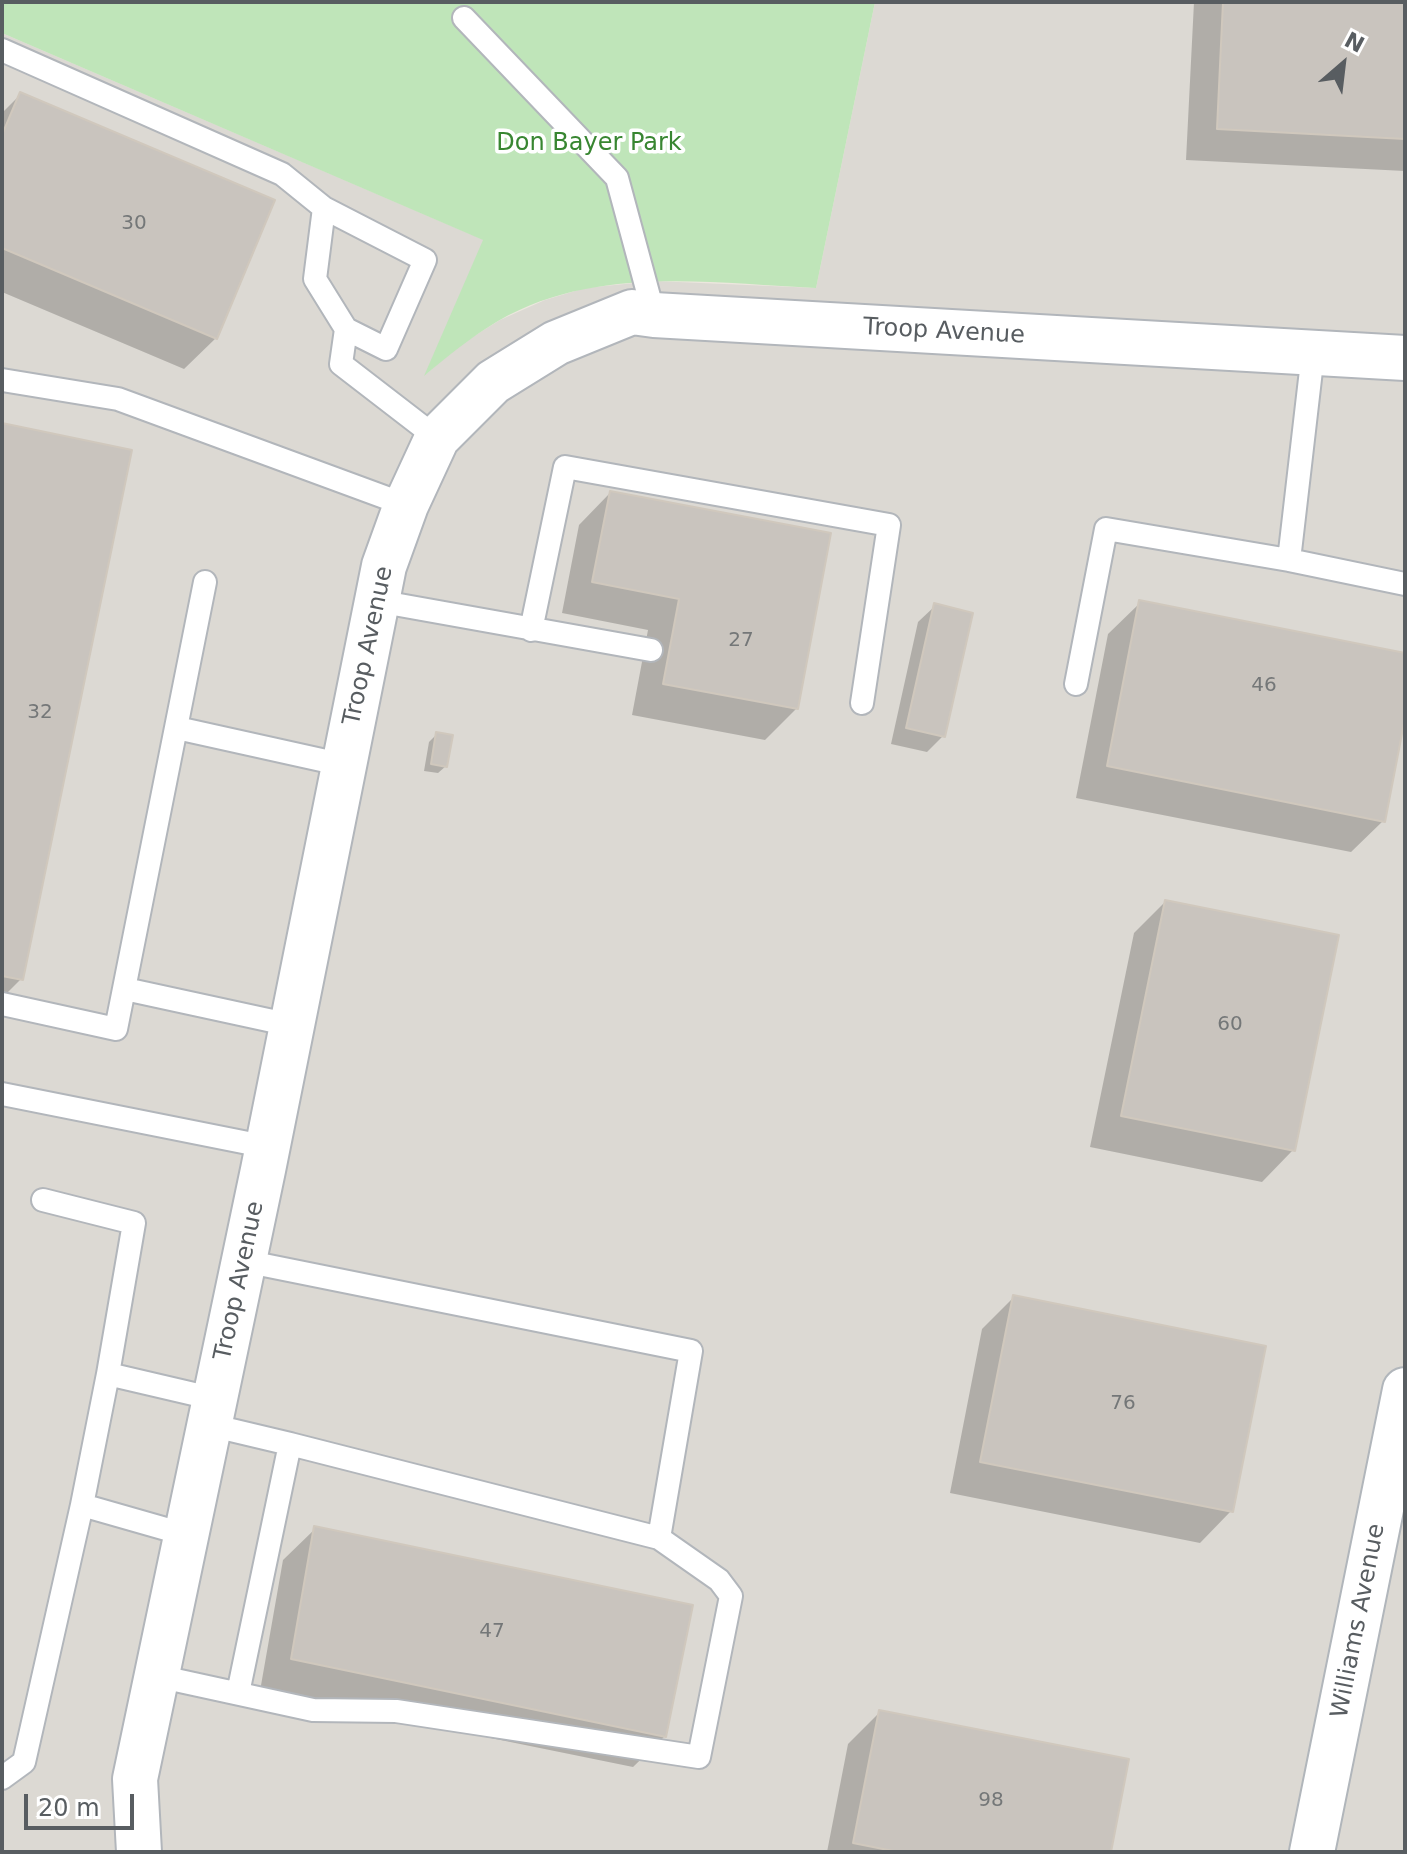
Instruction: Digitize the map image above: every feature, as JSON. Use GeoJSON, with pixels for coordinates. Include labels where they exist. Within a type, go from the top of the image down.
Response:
{"type":"FeatureCollection","features":[{"type":"Feature","properties":{"kind":"street","name":"Troop Avenue"},"geometry":{"type":"LineString","coordinates":[[139,1852],[135,1779],[268,1147],[384,566],[406,505],[437,438],[493,382],[556,343],[632,312],[1405,358]]}},
{"type":"Feature","properties":{"kind":"street","name":"Williams Avenue"},"geometry":{"type":"LineString","coordinates":[[1312,1852],[1405,1390]]}},
{"type":"Feature","properties":{"kind":"lane"},"geometry":{"type":"LineString","coordinates":[[464,18],[617,178],[654,315]]}},
{"type":"Feature","properties":{"kind":"lane"},"geometry":{"type":"LineString","coordinates":[[2,50],[282,174],[324,208],[425,260],[386,349],[346,329],[315,279],[324,208]]}},
{"type":"Feature","properties":{"kind":"lane"},"geometry":{"type":"LineString","coordinates":[[346,329],[341,364],[437,438]]}},
{"type":"Feature","properties":{"kind":"lane"},"geometry":{"type":"LineString","coordinates":[[1289,560],[1313,353]]}},
{"type":"Feature","properties":{"kind":"lane"},"geometry":{"type":"LineString","coordinates":[[2,380],[118,399],[406,505]]}},
{"type":"Feature","properties":{"kind":"lane"},"geometry":{"type":"LineString","coordinates":[[531,630],[565,467],[889,525],[862,703]]}},
{"type":"Feature","properties":{"kind":"lane"},"geometry":{"type":"LineString","coordinates":[[1076,684],[1106,529],[1289,560],[1405,584]]}},
{"type":"Feature","properties":{"kind":"lane"},"geometry":{"type":"LineString","coordinates":[[2,1004],[116,1029],[205,582]]}},
{"type":"Feature","properties":{"kind":"lane"},"geometry":{"type":"LineString","coordinates":[[377,601],[651,650]]}},
{"type":"Feature","properties":{"kind":"lane"},"geometry":{"type":"LineString","coordinates":[[177,728],[344,765]]}},
{"type":"Feature","properties":{"kind":"lane"},"geometry":{"type":"LineString","coordinates":[[125,989],[291,1025]]}},
{"type":"Feature","properties":{"kind":"lane"},"geometry":{"type":"LineString","coordinates":[[2,1094],[268,1147]]}},
{"type":"Feature","properties":{"kind":"lane"},"geometry":{"type":"LineString","coordinates":[[2,1778],[24,1762],[82,1505],[134,1223],[43,1200]]}},
{"type":"Feature","properties":{"kind":"lane"},"geometry":{"type":"LineString","coordinates":[[244,1261],[691,1351],[659,1538]]}},
{"type":"Feature","properties":{"kind":"lane"},"geometry":{"type":"LineString","coordinates":[[108,1374],[290,1444],[659,1538],[719,1580],[731,1596],[699,1757],[396,1711],[313,1710],[157,1676]]}},
{"type":"Feature","properties":{"kind":"lane"},"geometry":{"type":"LineString","coordinates":[[238,1693],[290,1444]]}},
{"type":"Feature","properties":{"kind":"lane"},"geometry":{"type":"LineString","coordinates":[[82,1505],[187,1535]]}},
{"type":"Feature","properties":{"kind":"shaded area"},"geometry":{"type":"Polygon","coordinates":[[[875,2],[1405,2],[1405,1852],[2,1852],[2,33],[484,240],[426,374],[458,346],[500,320],[545,300],[585,288],[655,281],[816,288],[875,2]]]}},
{"type":"Feature","properties":{"kind":"green space","name":"Don Bayer Park"},"geometry":{"type":"Polygon","coordinates":[[[2,2],[875,2],[816,288],[694,281],[613,285],[574,292],[535,303],[498,321],[424,376],[483,240],[2,33],[2,2]]]}},
{"type":"Feature","properties":{"kind":"building"},"geometry":{"type":"Polygon","coordinates":[[[1223,2],[1405,2],[1405,139],[1217,129],[1223,2]]]}},
{"type":"Feature","properties":{"kind":"building"},"geometry":{"type":"Polygon","coordinates":[[[20,92],[275,200],[217,339],[2,248],[2,135],[20,92]]]}},
{"type":"Feature","properties":{"kind":"building"},"geometry":{"type":"Polygon","coordinates":[[[2,423],[132,450],[23,980],[2,976],[2,423]]]}},
{"type":"Feature","properties":{"kind":"building"},"geometry":{"type":"Polygon","coordinates":[[[610,491],[831,533],[798,709],[663,684],[679,599],[592,582],[610,491]]]}},
{"type":"Feature","properties":{"kind":"building"},"geometry":{"type":"Polygon","coordinates":[[[1139,600],[1405,653],[1405,718],[1385,822],[1107,766],[1139,600]]]}},
{"type":"Feature","properties":{"kind":"building"},"geometry":{"type":"Polygon","coordinates":[[[934,603],[973,613],[945,737],[906,728],[934,603]]]}},
{"type":"Feature","properties":{"kind":"building"},"geometry":{"type":"Polygon","coordinates":[[[436,732],[453,735],[447,767],[431,764],[436,732]]]}},
{"type":"Feature","properties":{"kind":"building"},"geometry":{"type":"Polygon","coordinates":[[[1165,900],[1339,935],[1295,1151],[1121,1116],[1165,900]]]}},
{"type":"Feature","properties":{"kind":"building"},"geometry":{"type":"Polygon","coordinates":[[[1013,1295],[1266,1346],[1233,1512],[980,1462],[1013,1295]]]}},
{"type":"Feature","properties":{"kind":"building"},"geometry":{"type":"Polygon","coordinates":[[[314,1526],[693,1605],[666,1737],[291,1659],[314,1526]]]}},
{"type":"Feature","properties":{"kind":"building"},"geometry":{"type":"Polygon","coordinates":[[[879,1710],[1129,1759],[1111,1852],[898,1852],[853,1843],[879,1710]]]}}]}
